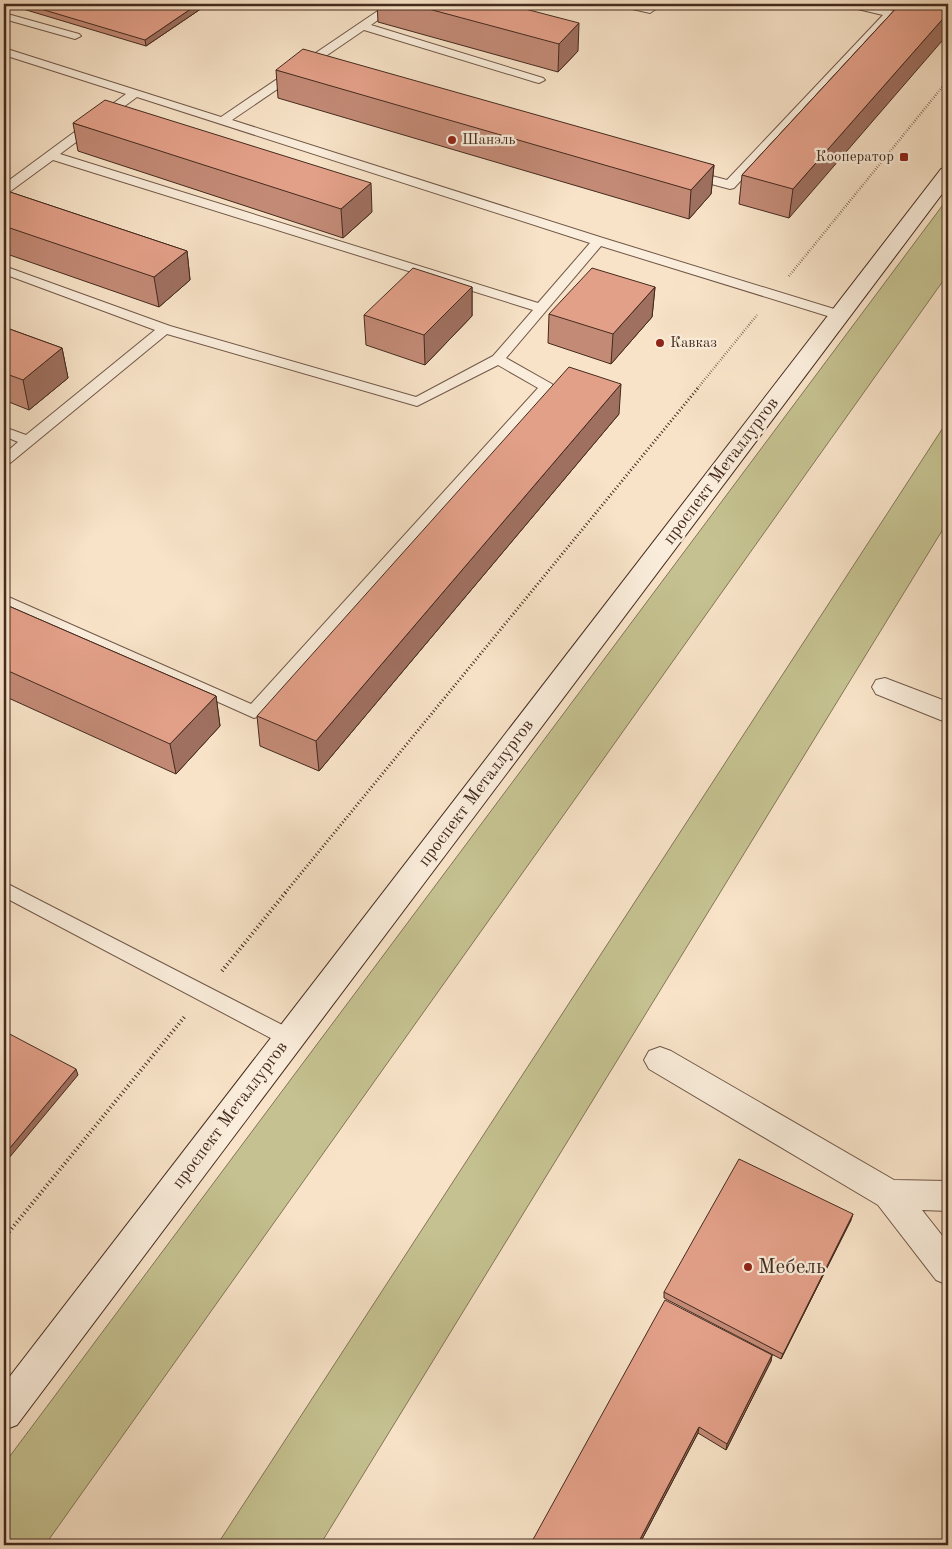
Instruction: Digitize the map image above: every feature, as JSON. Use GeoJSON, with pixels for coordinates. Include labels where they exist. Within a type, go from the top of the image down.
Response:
{"type":"FeatureCollection","features":[{"type":"Feature","properties":{"kind":"main road","name":"проспект Металлургов"},"geometry":{"type":"LineString","coordinates":[[4,1413],[948,174]]}},
{"type":"Feature","properties":{"kind":"main road"},"geometry":{"type":"LineString","coordinates":[[885,686],[948,713]]}},
{"type":"Feature","properties":{"kind":"main road"},"geometry":{"type":"LineString","coordinates":[[660,1060],[890,1195],[948,1269]]}},
{"type":"Feature","properties":{"kind":"main road"},"geometry":{"type":"LineString","coordinates":[[890,1195],[948,1196]]}},
{"type":"Feature","properties":{"kind":"lane"},"geometry":{"type":"LineString","coordinates":[[224,120],[395,4]]}},
{"type":"Feature","properties":{"kind":"lane"},"geometry":{"type":"LineString","coordinates":[[623,4],[650,10],[658,4]]}},
{"type":"Feature","properties":{"kind":"lane"},"geometry":{"type":"LineString","coordinates":[[672,169],[730,185],[891,13],[849,4]]}},
{"type":"Feature","properties":{"kind":"lane"},"geometry":{"type":"LineString","coordinates":[[4,16],[76,36]]}},
{"type":"Feature","properties":{"kind":"lane"},"geometry":{"type":"LineString","coordinates":[[362,26],[539,80]]}},
{"type":"Feature","properties":{"kind":"lane"},"geometry":{"type":"LineString","coordinates":[[4,51],[598,241],[839,315]]}},
{"type":"Feature","properties":{"kind":"lane"},"geometry":{"type":"LineString","coordinates":[[300,68],[319,73]]}},
{"type":"Feature","properties":{"kind":"lane"},"geometry":{"type":"LineString","coordinates":[[4,190],[135,93]]}},
{"type":"Feature","properties":{"kind":"lane"},"geometry":{"type":"LineString","coordinates":[[51,155],[541,308]]}},
{"type":"Feature","properties":{"kind":"lane"},"geometry":{"type":"LineString","coordinates":[[4,270],[165,330],[417,402],[498,359],[598,241]]}},
{"type":"Feature","properties":{"kind":"lane"},"geometry":{"type":"LineString","coordinates":[[4,461],[165,330]]}},
{"type":"Feature","properties":{"kind":"lane"},"geometry":{"type":"LineString","coordinates":[[4,600],[254,712],[547,387],[498,359]]}},
{"type":"Feature","properties":{"kind":"lane"},"geometry":{"type":"LineString","coordinates":[[4,431],[27,441]]}},
{"type":"Feature","properties":{"kind":"lane"},"geometry":{"type":"LineString","coordinates":[[4,889],[289,1038]]}},
{"type":"Feature","properties":{"kind":"path"},"geometry":{"type":"LineString","coordinates":[[4,1238],[948,80]]}},
{"type":"Feature","properties":{"kind":"shaded area"},"geometry":{"type":"Polygon","coordinates":[[[948,198],[948,274],[45,1545],[4,1545],[4,1464],[948,198]]]}},
{"type":"Feature","properties":{"kind":"shaded area"},"geometry":{"type":"Polygon","coordinates":[[[948,420],[948,521],[320,1545],[217,1545],[948,420]]]}},
{"type":"Feature","properties":{"kind":"building"},"geometry":{"type":"Polygon","coordinates":[[[24,4],[198,4],[145,40],[24,4]]]}},
{"type":"Feature","properties":{"kind":"building"},"geometry":{"type":"Polygon","coordinates":[[[410,4],[506,4],[579,23],[559,44],[410,4]]]}},
{"type":"Feature","properties":{"kind":"building"},"geometry":{"type":"Polygon","coordinates":[[[900,4],[948,4],[948,13],[793,189],[742,175],[900,4]]]}},
{"type":"Feature","properties":{"kind":"building"},"geometry":{"type":"Polygon","coordinates":[[[303,49],[714,165],[691,190],[276,70],[303,49]]]}},
{"type":"Feature","properties":{"kind":"building"},"geometry":{"type":"Polygon","coordinates":[[[105,100],[371,183],[341,209],[73,123],[105,100]]]}},
{"type":"Feature","properties":{"kind":"building"},"geometry":{"type":"Polygon","coordinates":[[[4,190],[187,251],[154,277],[4,226],[4,190]]]}},
{"type":"Feature","properties":{"kind":"building"},"geometry":{"type":"Polygon","coordinates":[[[413,268],[472,287],[424,335],[364,315],[413,268]]]}},
{"type":"Feature","properties":{"kind":"building"},"geometry":{"type":"Polygon","coordinates":[[[592,268],[655,287],[613,334],[549,314],[592,268]]]}},
{"type":"Feature","properties":{"kind":"building"},"geometry":{"type":"Polygon","coordinates":[[[4,327],[62,348],[23,380],[4,373],[4,327]]]}},
{"type":"Feature","properties":{"kind":"building"},"geometry":{"type":"Polygon","coordinates":[[[569,367],[621,384],[316,741],[257,716],[569,367]]]}},
{"type":"Feature","properties":{"kind":"building"},"geometry":{"type":"Polygon","coordinates":[[[4,604],[216,696],[170,744],[4,669],[4,604]]]}},
{"type":"Feature","properties":{"kind":"building"},"geometry":{"type":"Polygon","coordinates":[[[4,1031],[76,1069],[4,1155],[4,1031]]]}},
{"type":"Feature","properties":{"kind":"building"},"geometry":{"type":"Polygon","coordinates":[[[739,1159],[853,1214],[783,1354],[664,1292],[739,1159]]]}},
{"type":"Feature","properties":{"kind":"building"},"geometry":{"type":"Polygon","coordinates":[[[665,1300],[772,1355],[727,1444],[699,1427],[637,1545],[530,1545],[665,1300]]]}},
{"type":"Feature","properties":{"kind":"place","name":"Шанэль"},"geometry":{"type":"Point","coordinates":[452,140]}},
{"type":"Feature","properties":{"kind":"place","name":"Кооператор"},"geometry":{"type":"Point","coordinates":[904,157]}},
{"type":"Feature","properties":{"kind":"place","name":"Кавказ"},"geometry":{"type":"Point","coordinates":[660,343]}},
{"type":"Feature","properties":{"kind":"place","name":"Мебель"},"geometry":{"type":"Point","coordinates":[748,1267]}}]}
